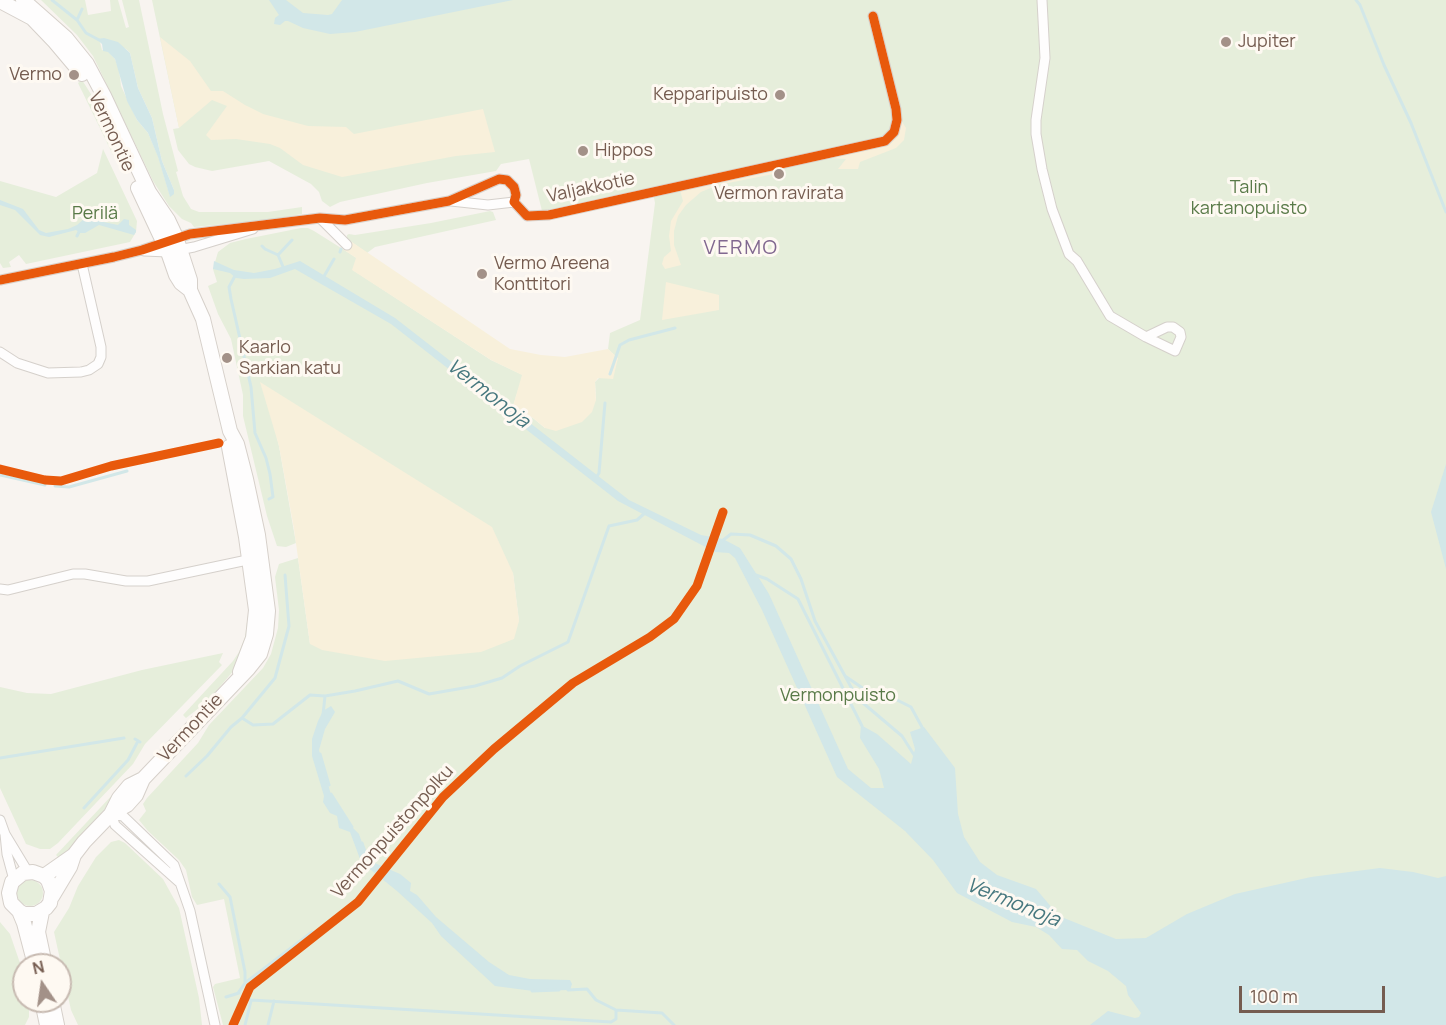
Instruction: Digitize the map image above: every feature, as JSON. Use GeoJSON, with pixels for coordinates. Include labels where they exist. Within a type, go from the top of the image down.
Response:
{"type":"FeatureCollection","features":[{"type":"Feature","properties":{"kind":"main road","name":"Vermontie"},"geometry":{"type":"LineString","coordinates":[[23,0],[66,38],[87,64],[149,192],[168,220],[171,245]]}},
{"type":"Feature","properties":{"kind":"main road","name":"Vermontie"},"geometry":{"type":"LineString","coordinates":[[0,1],[33,18],[80,71],[190,280],[190,290],[203,319],[230,430],[229,446],[255,558],[255,625],[238,677],[143,779],[129,786],[119,798],[111,814],[74,855],[44,876]]}},
{"type":"Feature","properties":{"kind":"main road","name":"Vermontie"},"geometry":{"type":"LineString","coordinates":[[52,897],[70,867],[74,855]]}},
{"type":"Feature","properties":{"kind":"main road"},"geometry":{"type":"LineString","coordinates":[[33,953],[10,906],[9,892],[9,883],[28,872],[44,876],[50,885],[52,897],[42,912],[38,932],[42,953]]}},
{"type":"Feature","properties":{"kind":"main road"},"geometry":{"type":"LineString","coordinates":[[10,906],[30,915],[42,912]]}},
{"type":"Feature","properties":{"kind":"street"},"geometry":{"type":"LineString","coordinates":[[1042,0],[1046,58],[1036,120],[1036,134],[1052,209],[1069,254],[1077,261],[1110,316],[1146,337]]}},
{"type":"Feature","properties":{"kind":"street","name":"Valjakkotie"},"geometry":{"type":"LineString","coordinates":[[514,202],[527,216],[568,212],[885,141],[894,132],[897,120],[896,109],[873,16]]}},
{"type":"Feature","properties":{"kind":"street"},"geometry":{"type":"LineString","coordinates":[[0,280],[267,225],[320,218],[345,220],[449,201],[499,179],[507,180],[514,187],[516,195],[514,202],[488,205],[449,201]]}},
{"type":"Feature","properties":{"kind":"street"},"geometry":{"type":"LineString","coordinates":[[320,218],[347,245]]}},
{"type":"Feature","properties":{"kind":"street"},"geometry":{"type":"LineString","coordinates":[[0,352],[17,363],[48,373],[81,372],[98,364],[101,347],[82,264]]}},
{"type":"Feature","properties":{"kind":"street"},"geometry":{"type":"LineString","coordinates":[[0,590],[73,574],[126,581],[148,581],[255,558]]}},
{"type":"Feature","properties":{"kind":"street"},"geometry":{"type":"LineString","coordinates":[[111,814],[123,816],[174,865],[190,911],[214,1025]]}},
{"type":"Feature","properties":{"kind":"street"},"geometry":{"type":"LineString","coordinates":[[0,820],[5,834],[28,872]]}},
{"type":"Feature","properties":{"kind":"street"},"geometry":{"type":"LineString","coordinates":[[5,834],[9,883]]}},
{"type":"Feature","properties":{"kind":"green space"},"geometry":{"type":"Polygon","coordinates":[[[41,0],[85,0],[88,15],[111,11],[110,0],[118,0],[126,28],[129,27],[122,0],[139,0],[163,114],[178,171],[176,172],[183,196],[191,209],[199,212],[268,212],[302,207],[302,214],[194,227],[182,219],[169,206],[153,181],[93,56],[77,35],[41,0]],[[100,42],[102,50],[108,51],[115,59],[121,86],[137,120],[148,133],[158,156],[170,196],[174,190],[162,161],[152,118],[138,88],[130,53],[126,49],[100,42]]]}},
{"type":"Feature","properties":{"kind":"green space"},"geometry":{"type":"Polygon","coordinates":[[[152,0],[1446,0],[1446,933],[1150,1025],[223,1025],[213,987],[215,984],[240,978],[224,899],[197,905],[192,897],[186,870],[139,820],[146,811],[143,804],[147,798],[198,743],[209,725],[263,668],[271,654],[278,628],[279,610],[275,577],[279,564],[298,558],[310,644],[519,621],[513,573],[273,421],[296,543],[286,547],[277,546],[267,516],[243,416],[243,395],[231,339],[218,314],[208,286],[217,282],[213,269],[218,252],[230,243],[246,239],[301,228],[314,231],[357,258],[353,270],[491,360],[523,375],[513,406],[545,428],[596,400],[595,382],[618,359],[608,349],[610,333],[640,320],[655,203],[652,187],[542,211],[529,159],[501,164],[496,171],[427,183],[340,202],[330,207],[322,201],[319,192],[311,184],[269,161],[212,171],[195,167],[189,164],[178,150],[173,129],[179,128],[152,0]]]}},
{"type":"Feature","properties":{"kind":"green space"},"geometry":{"type":"Polygon","coordinates":[[[82,80],[96,102],[117,153],[113,155],[78,83],[82,80]]]}},
{"type":"Feature","properties":{"kind":"green space","name":"Perilä"},"geometry":{"type":"Polygon","coordinates":[[[103,149],[137,221],[136,232],[130,242],[26,264],[19,255],[9,262],[11,267],[3,268],[0,263],[0,181],[56,197],[97,173],[103,149]]]}},
{"type":"Feature","properties":{"kind":"green space"},"geometry":{"type":"Polygon","coordinates":[[[493,212],[496,220],[375,247],[367,253],[347,239],[349,234],[431,223],[493,212]]]}},
{"type":"Feature","properties":{"kind":"green space"},"geometry":{"type":"Polygon","coordinates":[[[249,607],[251,629],[234,670],[208,701],[186,718],[183,715],[239,652],[245,637],[249,607]]]}},
{"type":"Feature","properties":{"kind":"green space"},"geometry":{"type":"Polygon","coordinates":[[[223,653],[219,662],[222,665],[145,744],[133,764],[58,843],[50,849],[40,849],[26,844],[0,788],[0,687],[27,693],[51,694],[142,670],[223,653]]]}},
{"type":"Feature","properties":{"kind":"green space"},"geometry":{"type":"Polygon","coordinates":[[[115,792],[118,795],[60,859],[56,855],[115,792]]]}},
{"type":"Feature","properties":{"kind":"green space"},"geometry":{"type":"Polygon","coordinates":[[[119,840],[125,843],[163,879],[179,908],[199,998],[202,1025],[78,1025],[72,1012],[72,953],[59,953],[54,932],[96,857],[111,842],[119,840]]]}},
{"type":"Feature","properties":{"kind":"green space"},"geometry":{"type":"Polygon","coordinates":[[[30,880],[39,884],[43,893],[39,902],[30,906],[21,902],[17,893],[21,884],[30,880]]]}},
{"type":"Feature","properties":{"kind":"green space"},"geometry":{"type":"Polygon","coordinates":[[[0,922],[10,934],[17,953],[12,953],[12,1013],[29,1013],[29,1017],[25,1025],[0,1025],[0,922]]]}},
{"type":"Feature","properties":{"kind":"sand"},"geometry":{"type":"Polygon","coordinates":[[[160,37],[190,61],[211,91],[223,91],[263,114],[308,126],[346,127],[354,134],[483,109],[495,152],[456,156],[342,177],[303,165],[280,148],[270,144],[236,139],[211,140],[206,135],[227,106],[212,100],[179,128],[160,37]]]}},
{"type":"Feature","properties":{"kind":"sand"},"geometry":{"type":"Polygon","coordinates":[[[901,120],[906,128],[904,140],[896,148],[860,162],[858,169],[838,169],[846,159],[829,158],[880,146],[901,120]]]}},
{"type":"Feature","properties":{"kind":"sand"},"geometry":{"type":"Polygon","coordinates":[[[782,169],[784,172],[718,185],[701,192],[686,205],[678,216],[674,231],[674,245],[681,265],[665,269],[662,264],[664,257],[671,251],[669,236],[671,221],[683,201],[680,190],[782,169]]]}},
{"type":"Feature","properties":{"kind":"sand"},"geometry":{"type":"Polygon","coordinates":[[[349,240],[510,349],[565,357],[608,349],[618,358],[613,379],[598,378],[595,382],[596,400],[592,412],[582,422],[556,431],[545,428],[513,406],[522,375],[491,360],[352,270],[356,258],[344,250],[349,240]]]}},
{"type":"Feature","properties":{"kind":"sand"},"geometry":{"type":"Polygon","coordinates":[[[666,282],[719,295],[719,310],[662,320],[666,282]]]}},
{"type":"Feature","properties":{"kind":"sand"},"geometry":{"type":"Polygon","coordinates":[[[260,382],[492,527],[513,573],[519,621],[514,639],[481,652],[385,661],[322,650],[310,644],[294,529],[279,446],[260,382]]]}},
{"type":"Feature","properties":{"kind":"water"},"geometry":{"type":"Polygon","coordinates":[[[269,0],[286,0],[303,13],[328,15],[332,14],[342,0],[513,0],[355,32],[330,34],[303,28],[288,21],[280,25],[274,24],[275,18],[279,15],[269,0]]]}},
{"type":"Feature","properties":{"kind":"water"},"geometry":{"type":"Polygon","coordinates":[[[104,38],[118,42],[130,53],[138,88],[152,118],[162,161],[174,190],[174,194],[170,197],[148,133],[137,120],[127,101],[115,59],[108,52],[103,51],[102,44],[97,39],[104,38]]]}},
{"type":"Feature","properties":{"kind":"water"},"geometry":{"type":"Polygon","coordinates":[[[0,200],[23,209],[39,230],[46,233],[68,229],[84,219],[118,225],[124,219],[129,220],[129,225],[136,232],[134,235],[99,225],[85,233],[76,230],[49,237],[40,235],[15,210],[0,205],[0,200]]]}},
{"type":"Feature","properties":{"kind":"water"},"geometry":{"type":"Polygon","coordinates":[[[214,261],[234,270],[254,273],[300,261],[395,318],[629,500],[701,535],[723,539],[740,548],[769,594],[848,769],[871,788],[884,788],[879,769],[860,738],[861,725],[877,734],[911,764],[915,749],[910,732],[924,727],[955,768],[958,814],[964,837],[980,862],[997,875],[1036,889],[1059,916],[1116,939],[1146,938],[1187,914],[1235,894],[1311,877],[1380,868],[1438,878],[1446,876],[1446,1025],[1090,1025],[1108,1011],[1135,1018],[1141,1013],[1128,995],[1126,986],[1108,971],[1088,961],[1077,950],[1062,949],[1049,935],[1036,927],[1012,922],[957,893],[933,860],[905,831],[837,777],[762,610],[735,558],[729,553],[715,552],[618,501],[391,324],[295,269],[270,278],[244,279],[213,269],[214,261]]]}},
{"type":"Feature","properties":{"kind":"water"},"geometry":{"type":"Polygon","coordinates":[[[1446,464],[1446,569],[1431,512],[1446,464]]]}},
{"type":"Feature","properties":{"kind":"water"},"geometry":{"type":"Polygon","coordinates":[[[331,706],[335,712],[325,729],[319,750],[331,795],[359,834],[368,860],[400,874],[411,883],[410,891],[417,895],[436,917],[489,962],[509,975],[530,979],[570,980],[572,984],[570,990],[533,991],[495,986],[397,891],[371,870],[363,867],[350,832],[339,828],[337,816],[330,813],[323,802],[324,796],[312,756],[312,739],[318,721],[323,711],[331,706]]]}},
{"type":"Feature","properties":{"kind":"waterway"},"geometry":{"type":"LineString","coordinates":[[52,0],[77,20],[86,33],[101,41]]}},
{"type":"Feature","properties":{"kind":"waterway"},"geometry":{"type":"LineString","coordinates":[[1356,0],[1411,123],[1446,212]]}},
{"type":"Feature","properties":{"kind":"waterway"},"geometry":{"type":"LineString","coordinates":[[77,20],[82,9]]}},
{"type":"Feature","properties":{"kind":"waterway"},"geometry":{"type":"LineString","coordinates":[[77,236],[79,232]]}},
{"type":"Feature","properties":{"kind":"waterway"},"geometry":{"type":"LineString","coordinates":[[278,255],[292,240]]}},
{"type":"Feature","properties":{"kind":"waterway"},"geometry":{"type":"LineString","coordinates":[[262,246],[278,255],[284,269]]}},
{"type":"Feature","properties":{"kind":"waterway"},"geometry":{"type":"LineString","coordinates":[[323,278],[334,259]]}},
{"type":"Feature","properties":{"kind":"waterway"},"geometry":{"type":"LineString","coordinates":[[236,274],[229,287],[251,387],[255,433],[270,474],[273,497],[269,499]]}},
{"type":"Feature","properties":{"kind":"waterway"},"geometry":{"type":"LineString","coordinates":[[610,374],[620,345],[629,340],[675,328]]}},
{"type":"Feature","properties":{"kind":"waterway"},"geometry":{"type":"LineString","coordinates":[[596,478],[599,473],[605,403]]}},
{"type":"Feature","properties":{"kind":"waterway"},"geometry":{"type":"LineString","coordinates":[[55,486],[69,487],[127,471]]}},
{"type":"Feature","properties":{"kind":"waterway"},"geometry":{"type":"LineString","coordinates":[[0,475],[45,485]]}},
{"type":"Feature","properties":{"kind":"waterway"},"geometry":{"type":"LineString","coordinates":[[242,718],[253,725],[273,724],[310,695],[325,696],[398,681],[429,694],[475,686],[502,678],[520,666],[568,642],[609,526],[637,520],[645,513]]}},
{"type":"Feature","properties":{"kind":"waterway"},"geometry":{"type":"LineString","coordinates":[[722,541],[731,534],[750,535],[776,546],[791,559],[801,579],[815,621],[851,687],[863,703],[902,736],[916,758]]}},
{"type":"Feature","properties":{"kind":"waterway","name":"Vermonoja"},"geometry":{"type":"LineString","coordinates":[[753,574],[767,579],[798,599],[862,726]]}},
{"type":"Feature","properties":{"kind":"waterway"},"geometry":{"type":"LineString","coordinates":[[186,776],[242,718],[275,678],[289,626],[285,575]]}},
{"type":"Feature","properties":{"kind":"waterway"},"geometry":{"type":"LineString","coordinates":[[845,676],[864,689],[911,707],[923,729]]}},
{"type":"Feature","properties":{"kind":"waterway"},"geometry":{"type":"LineString","coordinates":[[323,715],[325,696]]}},
{"type":"Feature","properties":{"kind":"waterway"},"geometry":{"type":"LineString","coordinates":[[0,758],[124,738]]}},
{"type":"Feature","properties":{"kind":"waterway"},"geometry":{"type":"LineString","coordinates":[[135,739],[140,742]]}},
{"type":"Feature","properties":{"kind":"waterway"},"geometry":{"type":"LineString","coordinates":[[84,808],[128,760],[137,743]]}},
{"type":"Feature","properties":{"kind":"waterway"},"geometry":{"type":"LineString","coordinates":[[320,754],[329,785]]}},
{"type":"Feature","properties":{"kind":"waterway"},"geometry":{"type":"LineString","coordinates":[[331,794],[352,827]]}},
{"type":"Feature","properties":{"kind":"waterway"},"geometry":{"type":"LineString","coordinates":[[362,843],[368,860],[374,865]]}},
{"type":"Feature","properties":{"kind":"waterway"},"geometry":{"type":"LineString","coordinates":[[219,884],[230,897],[245,972],[245,983]]}},
{"type":"Feature","properties":{"kind":"waterway"},"geometry":{"type":"LineString","coordinates":[[238,993],[245,983],[312,932]]}},
{"type":"Feature","properties":{"kind":"waterway"},"geometry":{"type":"LineString","coordinates":[[568,990],[587,989],[596,1000],[616,1010],[662,1013],[674,1025]]}},
{"type":"Feature","properties":{"kind":"waterway"},"geometry":{"type":"LineString","coordinates":[[532,991],[559,990]]}},
{"type":"Feature","properties":{"kind":"waterway"},"geometry":{"type":"LineString","coordinates":[[226,997],[239,993]]}},
{"type":"Feature","properties":{"kind":"waterway"},"geometry":{"type":"LineString","coordinates":[[249,999],[611,1022],[616,1019],[616,1010]]}},
{"type":"Feature","properties":{"kind":"waterway"},"geometry":{"type":"LineString","coordinates":[[245,1025],[251,1001]]}},
{"type":"Feature","properties":{"kind":"waterway"},"geometry":{"type":"LineString","coordinates":[[268,1025],[274,1001]]}},
{"type":"Feature","properties":{"kind":"cycle path"},"geometry":{"type":"LineString","coordinates":[[0,280],[114,257],[190,234],[320,218],[345,220],[449,201],[499,179],[507,180],[514,187],[516,195],[514,202],[527,216],[549,215],[885,141],[894,132],[897,120],[896,109],[873,16]]}},
{"type":"Feature","properties":{"kind":"cycle path"},"geometry":{"type":"LineString","coordinates":[[0,469],[45,480],[61,481],[111,466],[219,443]]}},
{"type":"Feature","properties":{"kind":"cycle path","name":"Vermonpuistonpolku"},"geometry":{"type":"LineString","coordinates":[[233,1025],[250,987],[358,902],[443,797],[494,749],[573,683],[650,637],[674,619],[697,586],[723,512]]}},
{"type":"Feature","properties":{"kind":"place","name":"Jupiter"},"geometry":{"type":"Point","coordinates":[1226,42]}},
{"type":"Feature","properties":{"kind":"place","name":"Vermo"},"geometry":{"type":"Point","coordinates":[74,75]}},
{"type":"Feature","properties":{"kind":"place","name":"Kepparipuisto"},"geometry":{"type":"Point","coordinates":[780,95]}},
{"type":"Feature","properties":{"kind":"place","name":"Hippos"},"geometry":{"type":"Point","coordinates":[583,151]}},
{"type":"Feature","properties":{"kind":"place","name":"Vermon ravirata"},"geometry":{"type":"Point","coordinates":[779,174]}},
{"type":"Feature","properties":{"kind":"place","name":"Vermo Areena Konttitori"},"geometry":{"type":"Point","coordinates":[482,274]}},
{"type":"Feature","properties":{"kind":"place","name":"Kaarlo Sarkian katu"},"geometry":{"type":"Point","coordinates":[227,358]}},
{"type":"Feature","properties":{"kind":"district","name":"VERMO"},"geometry":{"type":"Point","coordinates":[741,248]}},
{"type":"Feature","properties":{"kind":"park label","name":"Talin kartanopuisto"},"geometry":{"type":"Point","coordinates":[1249,198]}},
{"type":"Feature","properties":{"kind":"park label","name":"Vermonpuisto"},"geometry":{"type":"Point","coordinates":[838,696]}}]}
